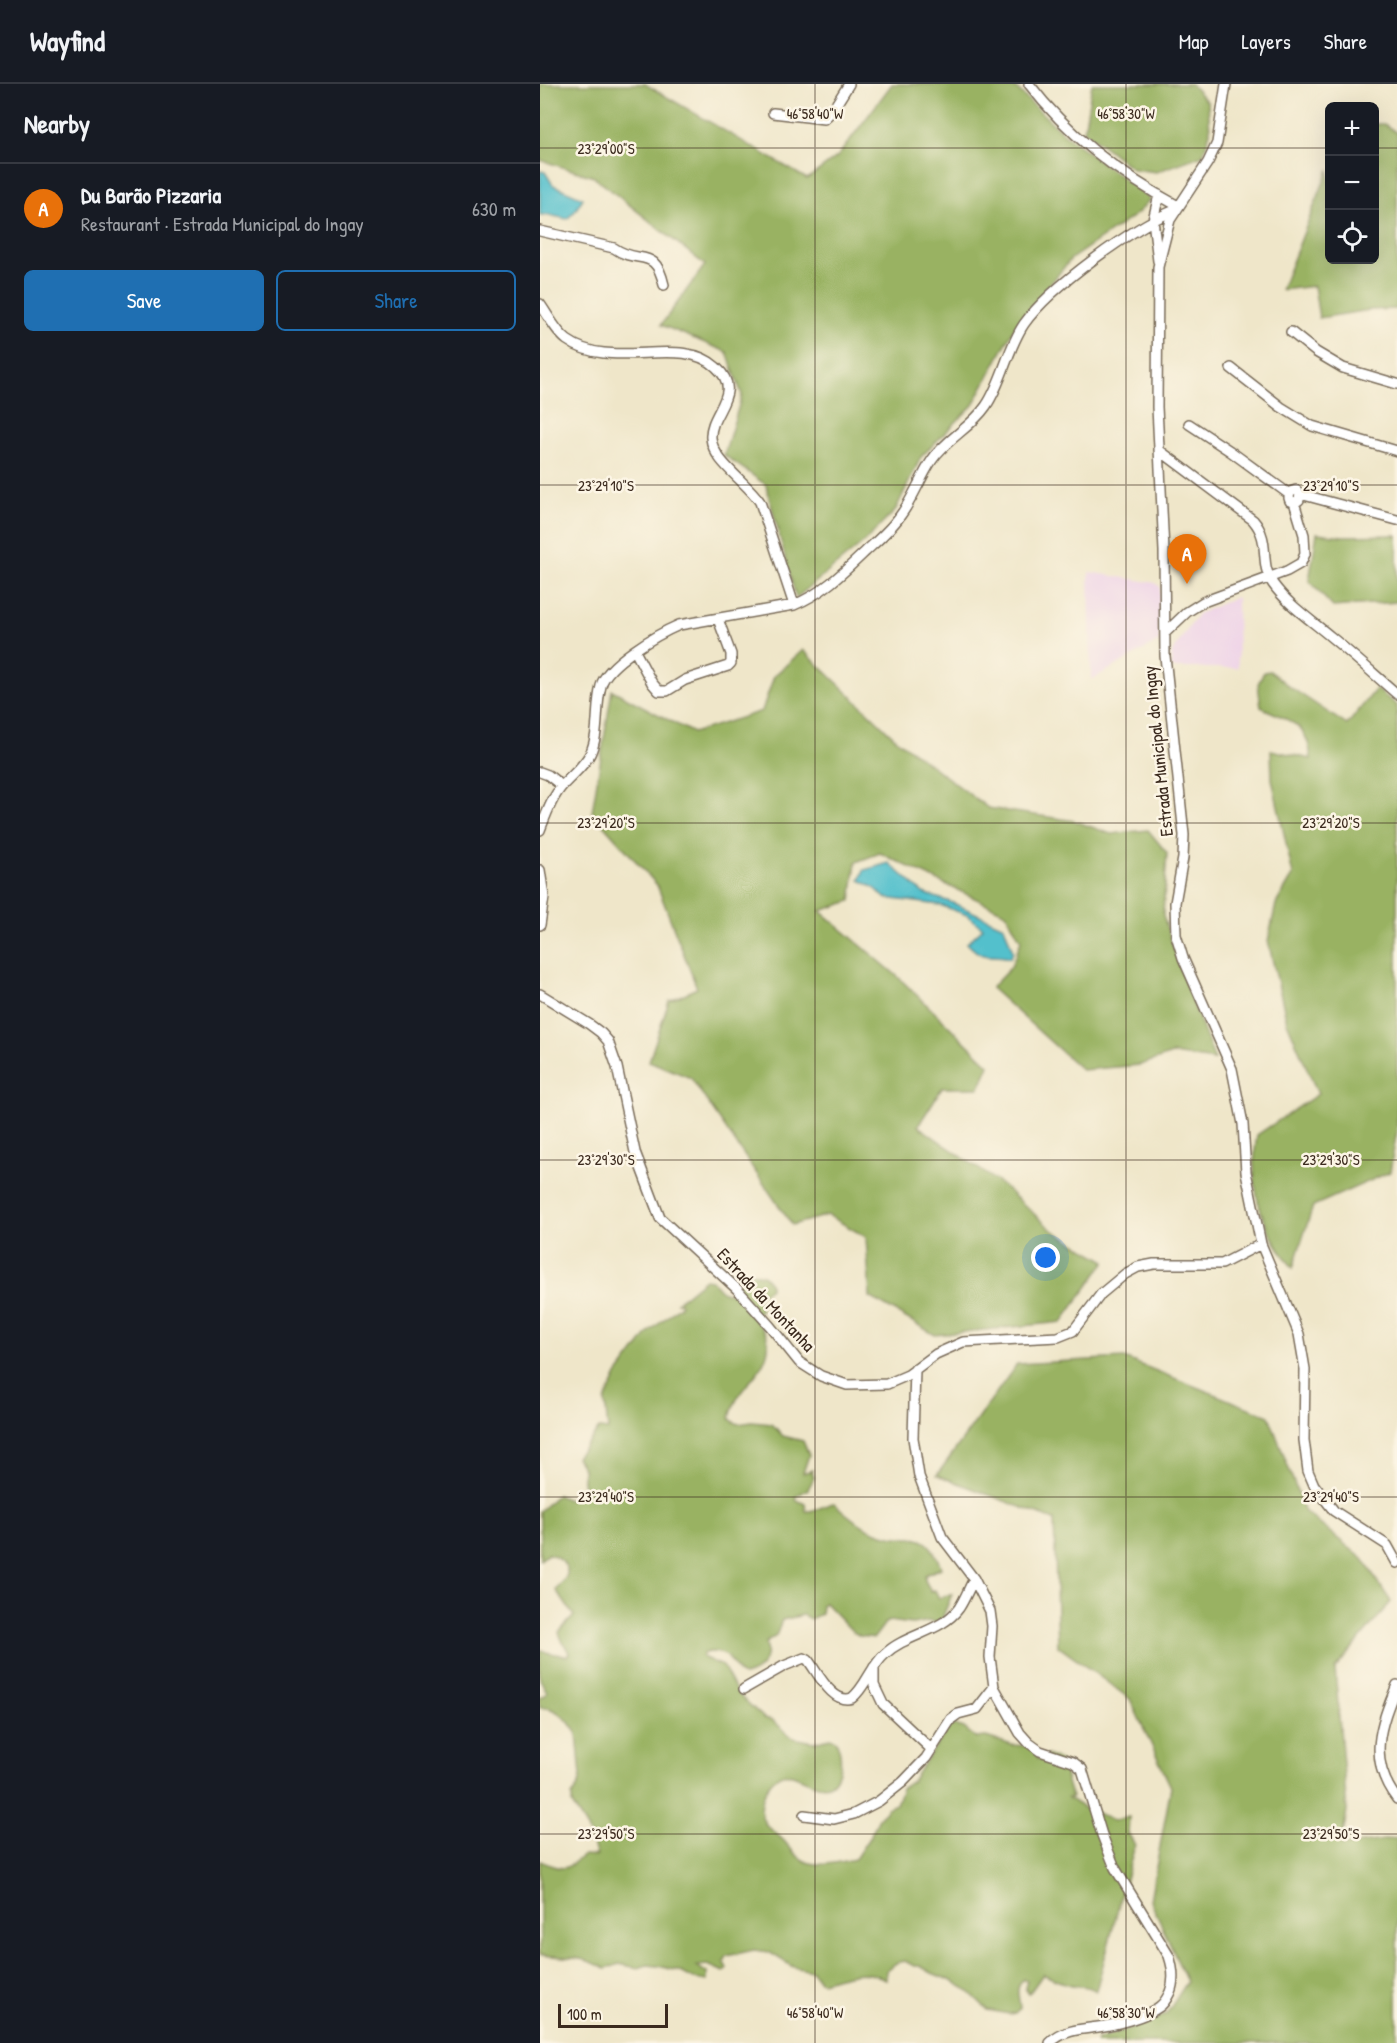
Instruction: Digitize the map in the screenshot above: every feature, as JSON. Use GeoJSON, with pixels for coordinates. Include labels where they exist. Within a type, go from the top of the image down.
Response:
{"type":"FeatureCollection","features":[{"type":"Feature","properties":{"kind":"street"},"geometry":{"type":"LineString","coordinates":[[773,113],[824,119],[832,111],[849,84]]}},
{"type":"Feature","properties":{"kind":"street"},"geometry":{"type":"LineString","coordinates":[[540,830],[562,786],[589,756],[594,742],[600,687],[607,674],[635,651],[663,632],[679,625],[794,605],[827,588],[900,517],[936,454],[974,421],[986,407],[1024,324],[1050,296],[1079,271],[1153,220],[1177,208],[1134,180],[1079,139],[1029,84]]}},
{"type":"Feature","properties":{"kind":"street","name":"Estrada Municipal do Ingay"},"geometry":{"type":"LineString","coordinates":[[1158,267],[1168,227],[1177,208],[1208,162],[1217,142],[1226,84]]}},
{"type":"Feature","properties":{"kind":"street","name":"Estrada Municipal do Ingay"},"geometry":{"type":"LineString","coordinates":[[1160,195],[1153,220],[1158,267],[1157,407],[1164,551],[1165,633],[1167,681],[1183,808],[1184,835],[1183,858],[1175,903],[1176,935],[1183,958],[1232,1069],[1243,1124],[1246,1172],[1261,1244],[1295,1322],[1302,1346],[1305,1369],[1305,1455],[1308,1471],[1314,1485],[1334,1511],[1387,1545],[1397,1563]]}},
{"type":"Feature","properties":{"kind":"street"},"geometry":{"type":"LineString","coordinates":[[540,231],[614,248],[623,255],[648,257],[661,272],[664,285]]}},
{"type":"Feature","properties":{"kind":"street"},"geometry":{"type":"LineString","coordinates":[[540,304],[565,339],[580,348],[594,353],[616,355],[689,354],[711,362],[718,368],[725,379],[727,396],[714,422],[711,439],[719,456],[760,502],[794,605]]}},
{"type":"Feature","properties":{"kind":"street"},"geometry":{"type":"LineString","coordinates":[[1291,332],[1316,352],[1343,368],[1397,384]]}},
{"type":"Feature","properties":{"kind":"street"},"geometry":{"type":"LineString","coordinates":[[1231,368],[1281,407],[1312,426],[1397,451]]}},
{"type":"Feature","properties":{"kind":"street"},"geometry":{"type":"LineString","coordinates":[[1165,633],[1187,612],[1203,602],[1298,566],[1303,559],[1304,535],[1291,498],[1230,451],[1189,424]]}},
{"type":"Feature","properties":{"kind":"street"},"geometry":{"type":"LineString","coordinates":[[1159,450],[1257,524],[1264,539],[1265,562],[1269,577],[1283,596],[1397,694]]}},
{"type":"Feature","properties":{"kind":"street"},"geometry":{"type":"LineString","coordinates":[[1291,498],[1296,490],[1300,494],[1397,520]]}},
{"type":"Feature","properties":{"kind":"street"},"geometry":{"type":"LineString","coordinates":[[635,651],[659,691],[667,691],[685,680],[731,663],[731,654],[718,619]]}},
{"type":"Feature","properties":{"kind":"street"},"geometry":{"type":"LineString","coordinates":[[540,772],[562,786]]}},
{"type":"Feature","properties":{"kind":"street"},"geometry":{"type":"LineString","coordinates":[[540,870],[544,897],[540,925]]}},
{"type":"Feature","properties":{"kind":"street","name":"Estrada da Montanha"},"geometry":{"type":"LineString","coordinates":[[540,994],[590,1024],[608,1041],[617,1066],[635,1152],[660,1218],[737,1289],[799,1362],[821,1376],[847,1385],[886,1384],[899,1380],[942,1350],[963,1342],[1047,1339],[1068,1334],[1079,1326],[1101,1294],[1125,1274],[1138,1267],[1154,1264],[1222,1264],[1261,1244]]}},
{"type":"Feature","properties":{"kind":"street"},"geometry":{"type":"LineString","coordinates":[[915,1369],[914,1438],[920,1476],[942,1537],[974,1579],[988,1605],[992,1618],[990,1657],[994,1687],[1012,1722],[1029,1743],[1040,1751],[1074,1762],[1082,1769],[1102,1835],[1115,1868],[1169,1956],[1173,1971],[1171,1989],[1165,2003],[1148,2014],[1101,2027],[1068,2032],[1058,2036],[1050,2043]]}},
{"type":"Feature","properties":{"kind":"street"},"geometry":{"type":"LineString","coordinates":[[744,1689],[784,1666],[804,1658],[837,1697],[847,1700],[855,1696],[885,1653],[952,1616],[959,1608],[974,1579]]}},
{"type":"Feature","properties":{"kind":"street"},"geometry":{"type":"LineString","coordinates":[[874,1667],[874,1685],[883,1704],[931,1749]]}},
{"type":"Feature","properties":{"kind":"street"},"geometry":{"type":"LineString","coordinates":[[1397,1685],[1383,1721],[1378,1753],[1382,1775],[1397,1799]]}},
{"type":"Feature","properties":{"kind":"street"},"geometry":{"type":"LineString","coordinates":[[804,1815],[834,1819],[865,1809],[879,1801],[903,1782],[926,1758],[951,1719],[958,1714],[977,1709],[994,1687]]}},
{"type":"Feature","properties":{"kind":"shaded area"},"geometry":{"type":"Polygon","coordinates":[[[1089,572],[1155,583],[1160,587],[1159,641],[1091,680],[1089,572]]]}},
{"type":"Feature","properties":{"kind":"shaded area"},"geometry":{"type":"Polygon","coordinates":[[[1237,597],[1238,668],[1171,668],[1172,652],[1198,614],[1237,597]]]}},
{"type":"Feature","properties":{"kind":"green space"},"geometry":{"type":"Polygon","coordinates":[[[540,84],[645,84],[807,179],[838,156],[892,84],[1011,84],[1064,134],[1150,199],[1138,213],[1071,259],[1016,325],[973,405],[921,457],[895,511],[862,544],[796,598],[766,485],[724,455],[742,395],[727,352],[661,325],[705,265],[594,177],[540,160],[540,84]]]}},
{"type":"Feature","properties":{"kind":"green space"},"geometry":{"type":"Polygon","coordinates":[[[1092,84],[1191,84],[1208,103],[1210,132],[1203,155],[1156,172],[1133,169],[1084,131],[1092,84]]]}},
{"type":"Feature","properties":{"kind":"green space"},"geometry":{"type":"Polygon","coordinates":[[[1379,124],[1384,124],[1397,133],[1397,309],[1370,310],[1319,318],[1314,286],[1281,290],[1325,179],[1325,264],[1379,264],[1379,124]]]}},
{"type":"Feature","properties":{"kind":"green space"},"geometry":{"type":"Polygon","coordinates":[[[1317,533],[1343,536],[1397,535],[1397,602],[1333,607],[1309,581],[1317,533]]]}},
{"type":"Feature","properties":{"kind":"green space"},"geometry":{"type":"Polygon","coordinates":[[[803,650],[896,739],[988,808],[1075,821],[1111,834],[1148,830],[1167,853],[1163,915],[1184,980],[1215,1060],[1172,1054],[1140,1065],[1082,1070],[991,988],[1011,967],[1021,941],[1006,913],[880,853],[856,862],[851,901],[820,911],[896,975],[989,1065],[979,1088],[942,1088],[918,1126],[1002,1185],[1052,1230],[1106,1261],[1062,1322],[935,1335],[870,1297],[866,1237],[828,1215],[792,1225],[691,1078],[649,1061],[669,1001],[697,988],[657,885],[592,812],[612,690],[693,733],[762,711],[774,676],[803,650]]]}},
{"type":"Feature","properties":{"kind":"green space"},"geometry":{"type":"Polygon","coordinates":[[[1270,671],[1347,725],[1376,689],[1397,705],[1397,1130],[1390,1172],[1313,1206],[1293,1268],[1272,1237],[1265,1222],[1259,1206],[1254,1173],[1257,1135],[1318,1094],[1287,1022],[1268,941],[1276,904],[1293,875],[1272,779],[1271,750],[1311,759],[1302,730],[1289,720],[1261,707],[1258,684],[1264,672],[1270,671]]]}},
{"type":"Feature","properties":{"kind":"green space"},"geometry":{"type":"Polygon","coordinates":[[[747,1272],[763,1275],[770,1283],[770,1288],[759,1296],[758,1303],[761,1309],[756,1315],[751,1314],[766,1334],[768,1345],[765,1360],[738,1397],[730,1418],[738,1424],[752,1422],[772,1424],[783,1436],[803,1441],[809,1455],[803,1473],[812,1470],[814,1478],[808,1489],[795,1497],[805,1504],[806,1511],[834,1503],[867,1528],[890,1536],[914,1538],[927,1543],[934,1551],[941,1568],[925,1575],[925,1580],[931,1592],[935,1590],[939,1598],[952,1594],[940,1624],[930,1621],[912,1624],[889,1621],[874,1638],[860,1636],[853,1632],[825,1603],[822,1605],[821,1614],[810,1619],[803,1615],[782,1620],[776,1636],[765,1643],[766,1655],[763,1664],[755,1672],[744,1676],[739,1674],[726,1656],[716,1652],[704,1653],[702,1657],[723,1666],[738,1694],[764,1718],[772,1720],[793,1738],[814,1742],[830,1738],[836,1740],[838,1744],[841,1759],[834,1781],[820,1786],[788,1774],[775,1778],[764,1796],[762,1817],[769,1828],[783,1839],[802,1860],[811,1863],[836,1863],[855,1859],[880,1817],[887,1808],[896,1804],[902,1788],[912,1781],[951,1724],[964,1728],[976,1738],[986,1737],[1012,1745],[1031,1746],[1038,1759],[1044,1759],[1047,1755],[1060,1760],[1072,1797],[1068,1798],[1090,1812],[1094,1811],[1113,1821],[1129,1817],[1128,1833],[1135,1845],[1096,1991],[1064,1983],[1043,1974],[1029,1994],[1025,1988],[1027,1980],[1024,1979],[1018,1988],[1020,2008],[1015,2013],[1009,2014],[988,2010],[966,1989],[905,1961],[896,1963],[886,1971],[886,1979],[862,1973],[822,1982],[812,1971],[793,1967],[769,1952],[754,1950],[727,1956],[724,1962],[727,1969],[724,1972],[708,1965],[697,1966],[707,1973],[707,1981],[694,1979],[679,1971],[658,1966],[647,1965],[638,1968],[619,1964],[606,1969],[581,1959],[540,1955],[540,1861],[554,1867],[564,1868],[584,1855],[597,1856],[587,1828],[572,1804],[572,1796],[581,1776],[577,1734],[568,1721],[557,1712],[549,1708],[540,1708],[540,1697],[547,1692],[540,1679],[540,1651],[567,1656],[569,1653],[559,1632],[574,1616],[556,1590],[566,1576],[566,1567],[558,1558],[548,1554],[540,1560],[540,1511],[557,1495],[568,1500],[587,1495],[583,1484],[583,1468],[576,1457],[599,1429],[608,1430],[605,1401],[617,1375],[649,1332],[680,1306],[681,1303],[677,1302],[705,1279],[712,1280],[721,1290],[730,1293],[734,1292],[742,1276],[747,1272]]]}},
{"type":"Feature","properties":{"kind":"green space"},"geometry":{"type":"Polygon","coordinates":[[[1124,1358],[1269,1416],[1305,1512],[1363,1559],[1391,1602],[1335,1669],[1347,1811],[1341,1846],[1397,1838],[1397,2043],[1096,2043],[1097,2040],[1166,2015],[1187,1982],[1150,1900],[1171,1787],[1130,1699],[1058,1646],[1054,1520],[937,1475],[1017,1364],[1124,1358]]]}},
{"type":"Feature","properties":{"kind":"water"},"geometry":{"type":"Polygon","coordinates":[[[540,171],[545,172],[553,185],[583,198],[567,219],[540,215],[540,171]]]}},
{"type":"Feature","properties":{"kind":"water"},"geometry":{"type":"Polygon","coordinates":[[[889,863],[923,893],[953,903],[1004,926],[1013,952],[1010,958],[982,955],[967,943],[983,928],[967,915],[940,905],[885,898],[876,889],[860,880],[864,870],[889,863]]]}},
{"type":"Feature","properties":{"kind":"place","name":"Du Barão Pizzaria"},"geometry":{"type":"Point","coordinates":[1187,584]}}]}
